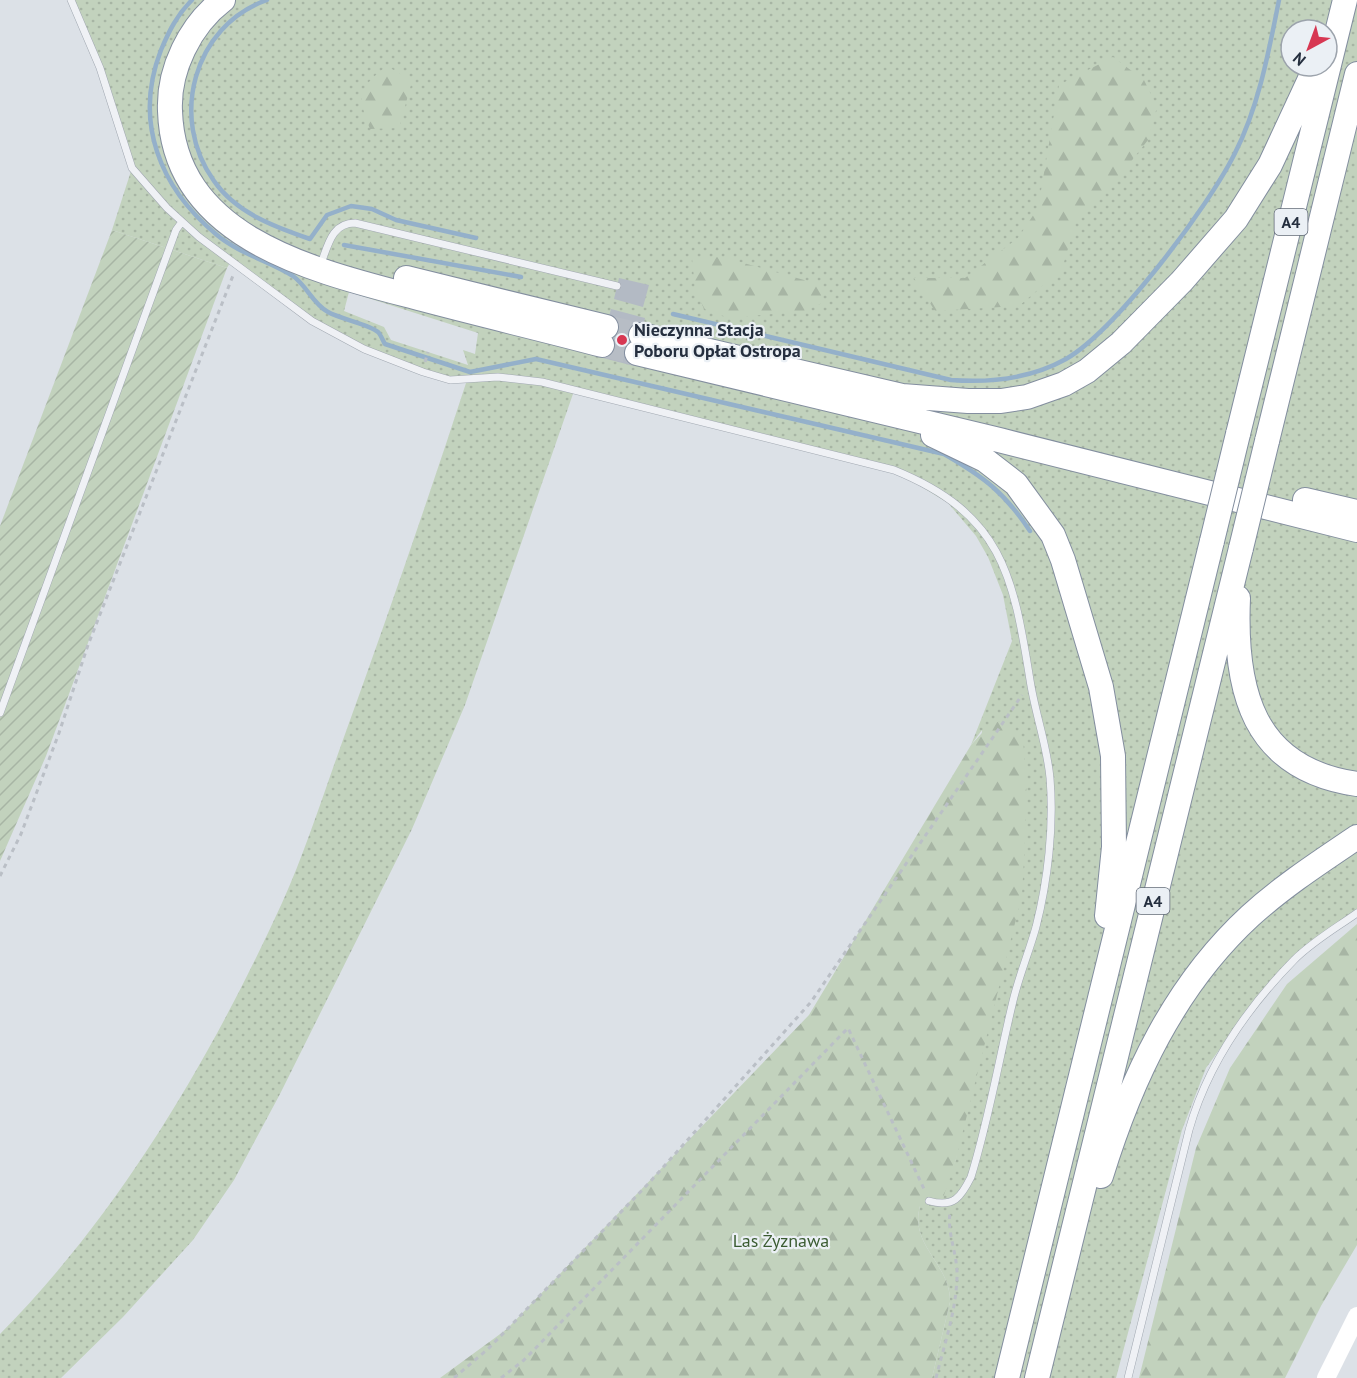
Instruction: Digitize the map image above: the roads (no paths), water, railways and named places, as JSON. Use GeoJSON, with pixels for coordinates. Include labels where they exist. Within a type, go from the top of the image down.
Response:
{"type":"FeatureCollection","features":[{"type":"Feature","properties":{"kind":"highway"},"geometry":{"type":"LineString","coordinates":[[223,0],[204,18],[185,47],[172,86],[170,124],[173,142],[188,180],[211,207],[247,237],[281,256],[340,276],[604,336],[247,237]]}},
{"type":"Feature","properties":{"kind":"highway","name":"A4"},"geometry":{"type":"LineString","coordinates":[[1007,1378],[1344,5]]}},
{"type":"Feature","properties":{"kind":"highway","name":"A4"},"geometry":{"type":"LineString","coordinates":[[1037,1378],[1357,74]]}},
{"type":"Feature","properties":{"kind":"highway"},"geometry":{"type":"LineString","coordinates":[[1310,78],[1270,165],[1236,219],[1167,297],[1100,362],[1064,384],[1014,399],[968,402],[902,396],[639,344],[885,413],[1357,530]]}},
{"type":"Feature","properties":{"kind":"highway"},"geometry":{"type":"LineString","coordinates":[[902,396],[941,411],[1357,512]]}},
{"type":"Feature","properties":{"kind":"highway"},"geometry":{"type":"LineString","coordinates":[[885,413],[984,460],[1002,472],[1029,500],[1053,535],[1063,560],[1101,687],[1113,756],[1114,847],[1100,996]]}},
{"type":"Feature","properties":{"kind":"highway"},"geometry":{"type":"LineString","coordinates":[[1241,548],[1237,625],[1242,681],[1253,716],[1266,736],[1298,765],[1336,781],[1357,784]]}},
{"type":"Feature","properties":{"kind":"highway"},"geometry":{"type":"LineString","coordinates":[[1067,1255],[1100,1178],[1138,1076],[1187,989],[1219,948],[1252,915],[1286,886],[1357,837]]}},
{"type":"Feature","properties":{"kind":"main road"},"geometry":{"type":"LineString","coordinates":[[1326,1378],[1357,1316]]}},
{"type":"Feature","properties":{"kind":"lane"},"geometry":{"type":"LineString","coordinates":[[71,0],[100,68],[132,168],[181,223],[312,321],[364,349],[450,380],[498,377],[542,382],[851,458],[894,471],[930,486],[950,498],[966,512],[988,539],[1000,560],[1015,598],[1050,778],[1049,831],[1044,890],[1036,928],[1014,998],[978,1155],[962,1195],[952,1202],[940,1204],[929,1201]]}},
{"type":"Feature","properties":{"kind":"lane"},"geometry":{"type":"LineString","coordinates":[[0,713],[176,230],[181,223]]}},
{"type":"Feature","properties":{"kind":"lane"},"geometry":{"type":"LineString","coordinates":[[323,258],[335,231],[343,225],[355,223],[617,286]]}},
{"type":"Feature","properties":{"kind":"lane"},"geometry":{"type":"LineString","coordinates":[[1128,1378],[1197,1100],[1214,1064],[1250,1013],[1294,960],[1357,913]]}},
{"type":"Feature","properties":{"kind":"waterway"},"geometry":{"type":"LineString","coordinates":[[192,0],[170,30],[153,77],[150,103],[151,128],[157,152],[167,175],[197,217],[226,242],[293,276],[323,309],[374,329],[385,344],[470,372],[536,359],[944,454],[971,470],[992,487],[1011,506],[1030,531]]}},
{"type":"Feature","properties":{"kind":"waterway"},"geometry":{"type":"LineString","coordinates":[[267,0],[242,13],[221,31],[206,52],[196,77],[191,103],[193,130],[200,156],[223,192],[233,202],[257,218],[310,239],[327,215],[351,206],[372,209],[396,220],[476,238]]}},
{"type":"Feature","properties":{"kind":"waterway"},"geometry":{"type":"LineString","coordinates":[[673,314],[951,380],[981,381],[1010,378],[1038,371],[1066,359],[1087,344],[1135,295],[1183,234],[1222,176],[1251,116],[1267,58],[1279,0]]}},
{"type":"Feature","properties":{"kind":"waterway"},"geometry":{"type":"LineString","coordinates":[[344,245],[521,277]]}},
{"type":"Feature","properties":{"kind":"tunnel"},"geometry":{"type":"LineString","coordinates":[[606,327],[641,335]]}},
{"type":"Feature","properties":{"kind":"tunnel"},"geometry":{"type":"LineString","coordinates":[[602,345],[637,353]]}},
{"type":"Feature","properties":{"kind":"place","name":"Nieczynna Stacja Poboru Opłat Ostropa"},"geometry":{"type":"Point","coordinates":[622,340]}},
{"type":"Feature","properties":{"kind":"park label","name":"Las Żyznawa"},"geometry":{"type":"Point","coordinates":[781,1241]}}]}
